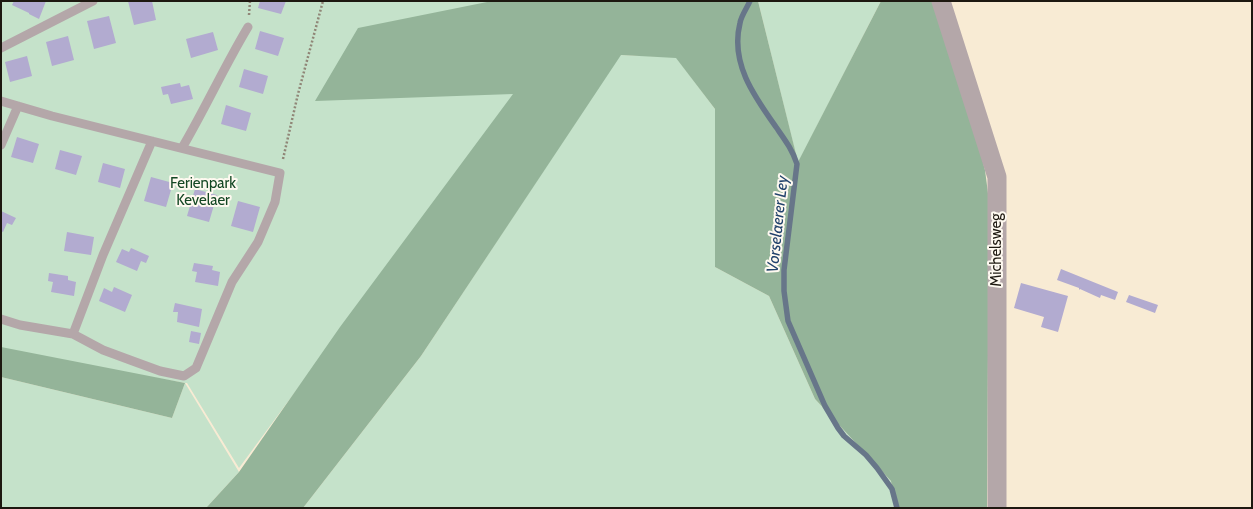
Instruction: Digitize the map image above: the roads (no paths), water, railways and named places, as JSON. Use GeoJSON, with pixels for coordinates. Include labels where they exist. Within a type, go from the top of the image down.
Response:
{"type":"FeatureCollection","features":[{"type":"Feature","properties":{"kind":"street","name":"Michelsweg"},"geometry":{"type":"LineString","coordinates":[[941,1],[997,178],[996,508]]}},
{"type":"Feature","properties":{"kind":"lane"},"geometry":{"type":"LineString","coordinates":[[1,48],[93,1]]}},
{"type":"Feature","properties":{"kind":"lane"},"geometry":{"type":"LineString","coordinates":[[182,148],[196,125],[231,55],[248,27]]}},
{"type":"Feature","properties":{"kind":"lane"},"geometry":{"type":"LineString","coordinates":[[1,101],[280,173],[276,202],[258,242],[232,282],[196,368],[184,376],[160,371],[103,350],[73,334],[20,325],[1,319]]}},
{"type":"Feature","properties":{"kind":"lane"},"geometry":{"type":"LineString","coordinates":[[1,145],[18,106]]}},
{"type":"Feature","properties":{"kind":"lane"},"geometry":{"type":"LineString","coordinates":[[73,334],[103,255],[152,141]]}},
{"type":"Feature","properties":{"kind":"waterway","name":"Vorselaerer Ley"},"geometry":{"type":"LineString","coordinates":[[750,1],[741,20],[738,38],[738,52],[741,65],[752,91],[788,145],[797,164],[784,270],[784,291],[788,321],[825,406],[844,436],[866,455],[892,489],[897,508]]}},
{"type":"Feature","properties":{"kind":"park label","name":"Ferienpark Kevelaer"},"geometry":{"type":"Point","coordinates":[203,192]}}]}
